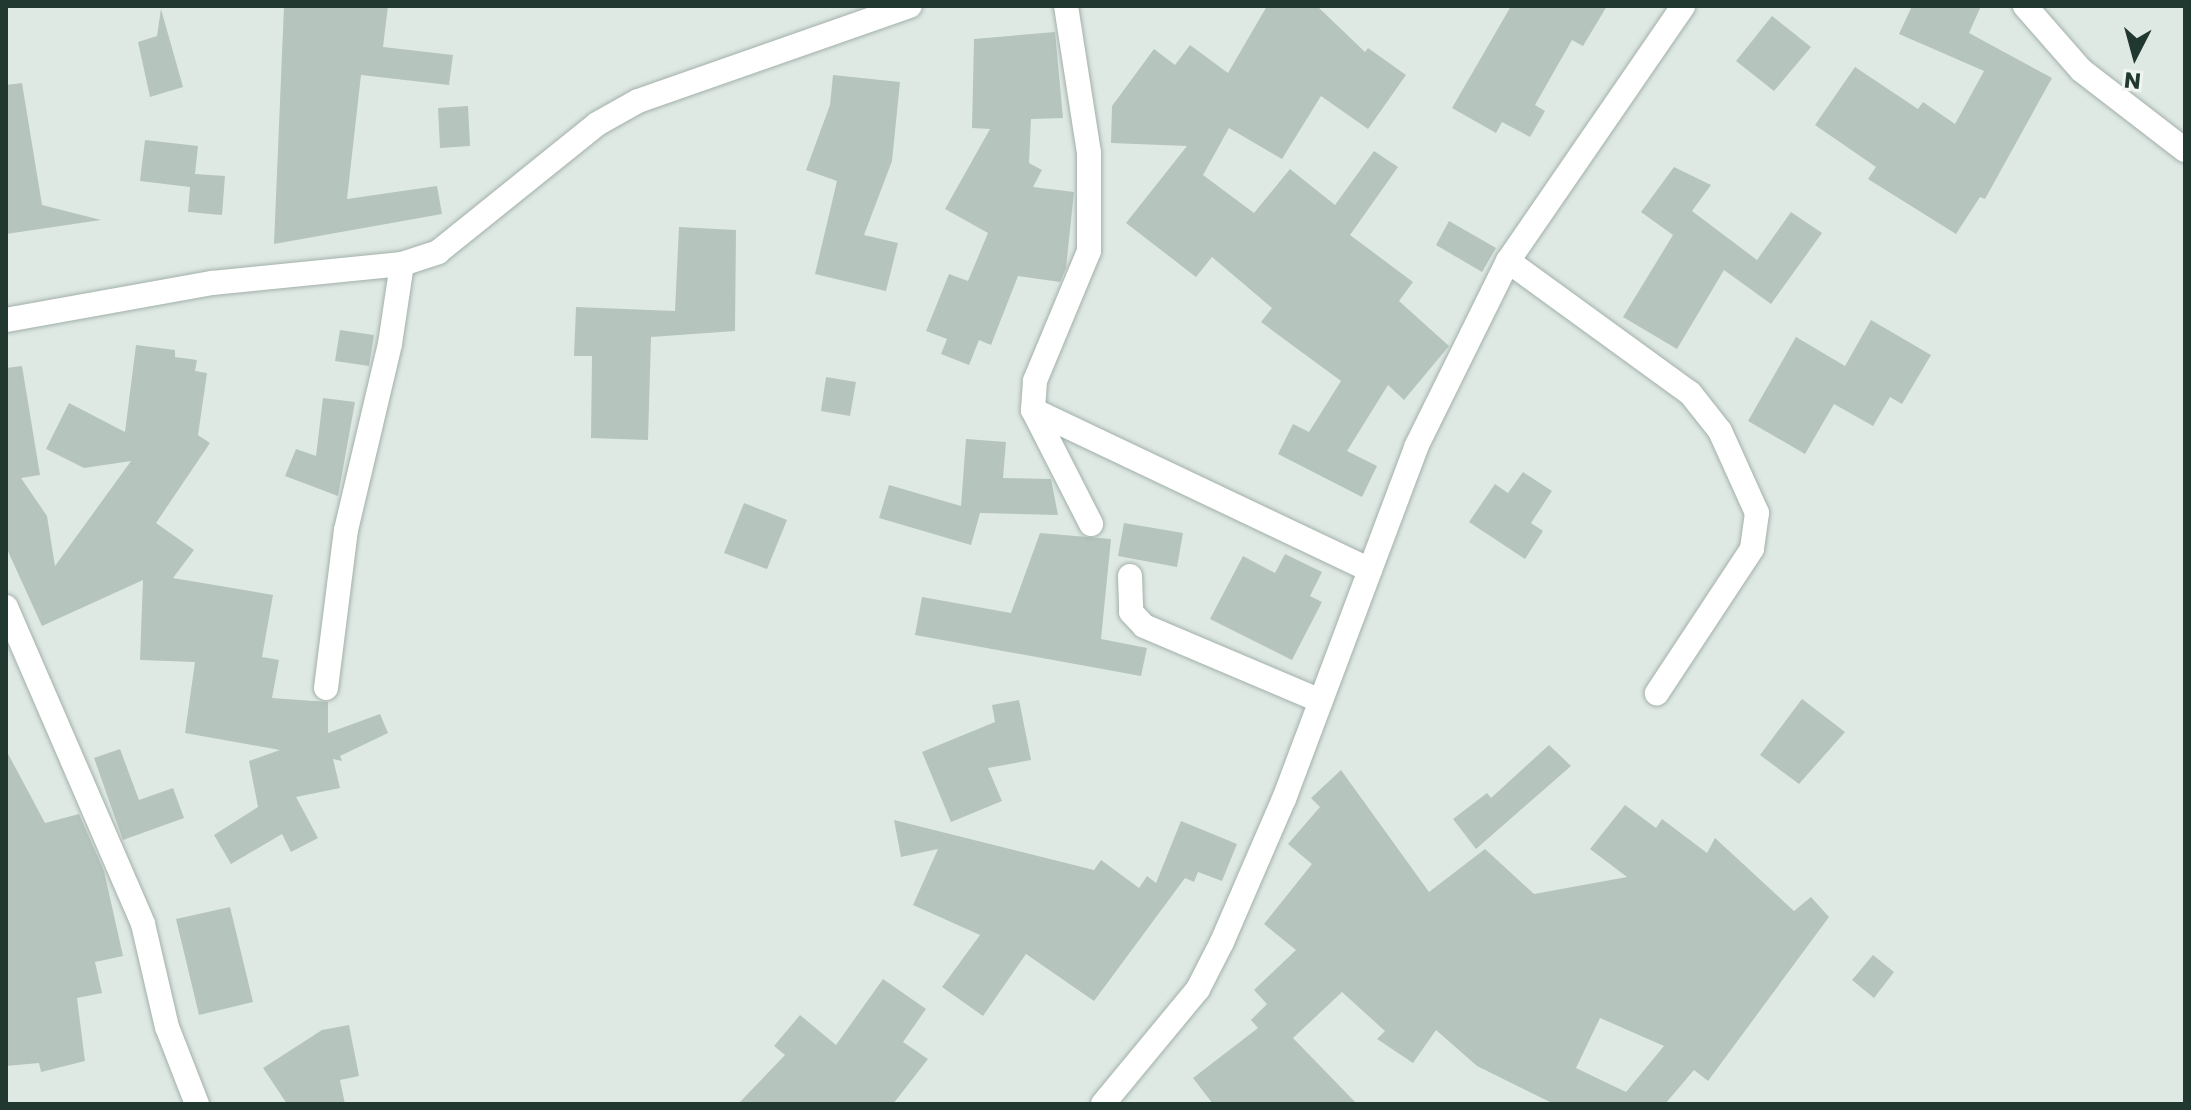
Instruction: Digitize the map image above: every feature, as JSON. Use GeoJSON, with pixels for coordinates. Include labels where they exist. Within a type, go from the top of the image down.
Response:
{"type":"FeatureCollection","features":[{"type":"Feature","properties":{"kind":"street"},"geometry":{"type":"LineString","coordinates":[[6,320],[212,283],[402,264],[438,252],[597,124],[638,101],[910,6]]}},
{"type":"Feature","properties":{"kind":"street"},"geometry":{"type":"LineString","coordinates":[[1066,6],[1089,153],[1089,251],[1035,381],[1033,410],[1091,524]]}},
{"type":"Feature","properties":{"kind":"street"},"geometry":{"type":"LineString","coordinates":[[1103,1104],[1127,1095],[1198,989],[1222,942],[1321,701],[1416,447],[1508,261],[1683,6]]}},
{"type":"Feature","properties":{"kind":"street"},"geometry":{"type":"LineString","coordinates":[[2025,6],[2081,70],[2185,150]]}},
{"type":"Feature","properties":{"kind":"street"},"geometry":{"type":"LineString","coordinates":[[1508,261],[1690,393],[1720,431],[1757,513],[1752,549],[1657,693]]}},
{"type":"Feature","properties":{"kind":"street"},"geometry":{"type":"LineString","coordinates":[[326,688],[346,530],[402,264]]}},
{"type":"Feature","properties":{"kind":"street"},"geometry":{"type":"LineString","coordinates":[[1033,410],[1370,570]]}},
{"type":"Feature","properties":{"kind":"street"},"geometry":{"type":"LineString","coordinates":[[1130,576],[1131,612],[1144,626],[1321,701]]}},
{"type":"Feature","properties":{"kind":"street"},"geometry":{"type":"LineString","coordinates":[[6,607],[143,924],[167,1027],[197,1104]]}},
{"type":"Feature","properties":{"kind":"building"},"geometry":{"type":"Polygon","coordinates":[[[284,6],[388,6],[383,47],[453,55],[449,85],[361,75],[347,199],[437,186],[442,214],[274,244],[284,6]]]}},
{"type":"Feature","properties":{"kind":"building"},"geometry":{"type":"Polygon","coordinates":[[[1267,6],[1317,6],[1365,52],[1368,48],[1406,75],[1368,129],[1321,96],[1282,159],[1229,128],[1203,175],[1254,213],[1290,169],[1335,205],[1374,151],[1398,167],[1350,235],[1413,282],[1399,301],[1449,346],[1404,400],[1388,385],[1347,451],[1377,466],[1362,497],[1278,454],[1293,424],[1309,432],[1341,381],[1261,322],[1272,308],[1212,257],[1196,277],[1126,223],[1187,146],[1111,143],[1112,106],[1154,49],[1175,65],[1190,45],[1228,73],[1267,6]]]}},
{"type":"Feature","properties":{"kind":"building"},"geometry":{"type":"Polygon","coordinates":[[[1511,6],[1607,6],[1583,46],[1572,40],[1535,105],[1545,111],[1530,137],[1502,122],[1496,133],[1452,108],[1511,6]]]}},
{"type":"Feature","properties":{"kind":"building"},"geometry":{"type":"Polygon","coordinates":[[[1912,6],[1981,6],[1969,33],[2052,78],[1985,199],[1980,197],[1956,234],[1868,179],[1876,167],[1815,125],[1855,67],[1918,109],[1923,102],[1955,124],[1984,71],[1899,34],[1912,6]]]}},
{"type":"Feature","properties":{"kind":"building"},"geometry":{"type":"Polygon","coordinates":[[[161,9],[183,87],[150,97],[138,42],[157,36],[161,9]]]}},
{"type":"Feature","properties":{"kind":"building"},"geometry":{"type":"Polygon","coordinates":[[[1772,16],[1811,47],[1774,91],[1736,61],[1772,16]]]}},
{"type":"Feature","properties":{"kind":"building"},"geometry":{"type":"Polygon","coordinates":[[[1055,32],[1063,118],[1031,119],[1029,163],[1042,170],[1033,187],[1074,192],[1066,268],[1060,282],[1018,276],[991,345],[979,340],[969,365],[941,354],[947,339],[926,331],[949,274],[968,281],[988,233],[945,209],[990,129],[972,128],[974,39],[1055,32]]]}},
{"type":"Feature","properties":{"kind":"building"},"geometry":{"type":"Polygon","coordinates":[[[833,75],[900,82],[892,161],[864,235],[898,243],[886,291],[815,274],[837,181],[806,170],[830,105],[833,75]]]}},
{"type":"Feature","properties":{"kind":"building"},"geometry":{"type":"Polygon","coordinates":[[[22,83],[42,205],[101,220],[6,234],[6,85],[22,83]]]}},
{"type":"Feature","properties":{"kind":"building"},"geometry":{"type":"Polygon","coordinates":[[[468,106],[470,146],[440,148],[438,108],[468,106]]]}},
{"type":"Feature","properties":{"kind":"building"},"geometry":{"type":"Polygon","coordinates":[[[145,140],[198,146],[195,174],[225,176],[222,215],[188,212],[190,187],[140,181],[145,140]]]}},
{"type":"Feature","properties":{"kind":"building"},"geometry":{"type":"Polygon","coordinates":[[[1674,167],[1711,185],[1692,211],[1757,260],[1791,212],[1822,233],[1771,304],[1724,270],[1677,349],[1623,317],[1673,235],[1641,212],[1674,167]]]}},
{"type":"Feature","properties":{"kind":"building"},"geometry":{"type":"Polygon","coordinates":[[[1449,221],[1496,248],[1482,272],[1436,245],[1449,221]]]}},
{"type":"Feature","properties":{"kind":"building"},"geometry":{"type":"Polygon","coordinates":[[[679,227],[736,230],[735,331],[651,337],[648,440],[591,438],[592,356],[574,356],[576,307],[675,311],[679,227]]]}},
{"type":"Feature","properties":{"kind":"building"},"geometry":{"type":"Polygon","coordinates":[[[1871,320],[1931,355],[1902,404],[1890,397],[1873,426],[1834,404],[1805,454],[1748,421],[1796,337],[1845,366],[1871,320]]]}},
{"type":"Feature","properties":{"kind":"building"},"geometry":{"type":"Polygon","coordinates":[[[340,330],[374,335],[369,366],[335,361],[340,330]]]}},
{"type":"Feature","properties":{"kind":"building"},"geometry":{"type":"Polygon","coordinates":[[[136,345],[175,350],[175,357],[197,360],[195,371],[207,373],[198,435],[210,443],[156,523],[194,550],[173,578],[273,595],[262,657],[279,660],[272,698],[328,702],[328,733],[380,714],[388,733],[340,756],[342,761],[333,759],[340,788],[296,797],[318,838],[291,852],[282,834],[231,864],[214,835],[258,807],[249,761],[280,750],[185,733],[195,662],[140,660],[143,580],[42,626],[6,547],[6,368],[22,366],[40,475],[21,478],[47,516],[55,566],[131,461],[84,468],[46,449],[69,403],[125,432],[136,345]]]}},
{"type":"Feature","properties":{"kind":"building"},"geometry":{"type":"Polygon","coordinates":[[[826,377],[856,382],[850,416],[821,411],[826,377]]]}},
{"type":"Feature","properties":{"kind":"building"},"geometry":{"type":"Polygon","coordinates":[[[323,398],[355,402],[338,496],[285,476],[296,449],[316,456],[323,398]]]}},
{"type":"Feature","properties":{"kind":"building"},"geometry":{"type":"Polygon","coordinates":[[[966,439],[1006,442],[1003,478],[1051,479],[1058,515],[980,513],[971,545],[879,518],[889,485],[961,506],[966,439]]]}},
{"type":"Feature","properties":{"kind":"building"},"geometry":{"type":"Polygon","coordinates":[[[1523,472],[1552,491],[1531,523],[1543,531],[1525,559],[1469,522],[1495,484],[1508,493],[1523,472]]]}},
{"type":"Feature","properties":{"kind":"building"},"geometry":{"type":"Polygon","coordinates":[[[744,503],[787,520],[767,569],[724,553],[744,503]]]}},
{"type":"Feature","properties":{"kind":"building"},"geometry":{"type":"Polygon","coordinates":[[[1124,523],[1183,533],[1177,567],[1118,556],[1124,523]]]}},
{"type":"Feature","properties":{"kind":"building"},"geometry":{"type":"Polygon","coordinates":[[[1040,533],[1111,539],[1101,639],[1147,648],[1141,676],[915,635],[922,597],[1011,613],[1040,533]]]}},
{"type":"Feature","properties":{"kind":"building"},"geometry":{"type":"Polygon","coordinates":[[[1285,554],[1322,572],[1310,596],[1322,602],[1292,660],[1210,619],[1243,556],[1275,573],[1285,554]]]}},
{"type":"Feature","properties":{"kind":"building"},"geometry":{"type":"Polygon","coordinates":[[[1802,699],[1845,732],[1799,784],[1760,755],[1802,699]]]}},
{"type":"Feature","properties":{"kind":"building"},"geometry":{"type":"Polygon","coordinates":[[[1019,700],[1031,760],[988,768],[1002,801],[951,822],[922,752],[995,722],[992,705],[1019,700]]]}},
{"type":"Feature","properties":{"kind":"building"},"geometry":{"type":"Polygon","coordinates":[[[1549,745],[1571,766],[1476,849],[1453,819],[1487,793],[1491,798],[1549,745]]]}},
{"type":"Feature","properties":{"kind":"building"},"geometry":{"type":"Polygon","coordinates":[[[120,749],[139,800],[173,788],[184,818],[123,840],[94,758],[120,749]]]}},
{"type":"Feature","properties":{"kind":"building"},"geometry":{"type":"Polygon","coordinates":[[[6,750],[45,823],[79,814],[104,871],[123,956],[95,962],[102,993],[77,998],[85,1061],[41,1072],[39,1063],[6,1066],[6,750]]]}},
{"type":"Feature","properties":{"kind":"building"},"geometry":{"type":"Polygon","coordinates":[[[1341,770],[1429,892],[1485,849],[1534,894],[1627,877],[1590,849],[1625,805],[1656,828],[1662,819],[1707,853],[1715,838],[1794,911],[1811,897],[1829,917],[1708,1081],[1694,1070],[1665,1104],[1554,1104],[1477,1066],[1436,1030],[1413,1063],[1377,1039],[1385,1031],[1342,992],[1293,1038],[1357,1104],[1213,1104],[1193,1078],[1258,1028],[1251,1020],[1267,1004],[1254,990],[1296,950],[1264,924],[1312,864],[1288,844],[1320,807],[1311,798],[1341,770]],[[1600,1018],[1576,1068],[1626,1092],[1664,1046],[1600,1018]]]}},
{"type":"Feature","properties":{"kind":"building"},"geometry":{"type":"Polygon","coordinates":[[[894,820],[1094,870],[1101,860],[1139,888],[1147,876],[1156,883],[1181,821],[1237,844],[1222,881],[1198,872],[1194,882],[1185,878],[1094,1001],[1026,954],[983,1016],[942,987],[980,935],[913,905],[938,849],[901,857],[894,820]]]}},
{"type":"Feature","properties":{"kind":"building"},"geometry":{"type":"Polygon","coordinates":[[[230,907],[253,1002],[199,1015],[176,919],[230,907]]]}},
{"type":"Feature","properties":{"kind":"building"},"geometry":{"type":"Polygon","coordinates":[[[1873,955],[1894,972],[1874,998],[1852,980],[1873,955]]]}},
{"type":"Feature","properties":{"kind":"building"},"geometry":{"type":"Polygon","coordinates":[[[883,979],[926,1009],[903,1042],[928,1059],[893,1104],[738,1104],[785,1055],[774,1046],[800,1015],[836,1045],[883,979]]]}},
{"type":"Feature","properties":{"kind":"building"},"geometry":{"type":"Polygon","coordinates":[[[349,1025],[359,1076],[340,1080],[345,1104],[287,1104],[263,1068],[322,1030],[349,1025]]]}}]}
